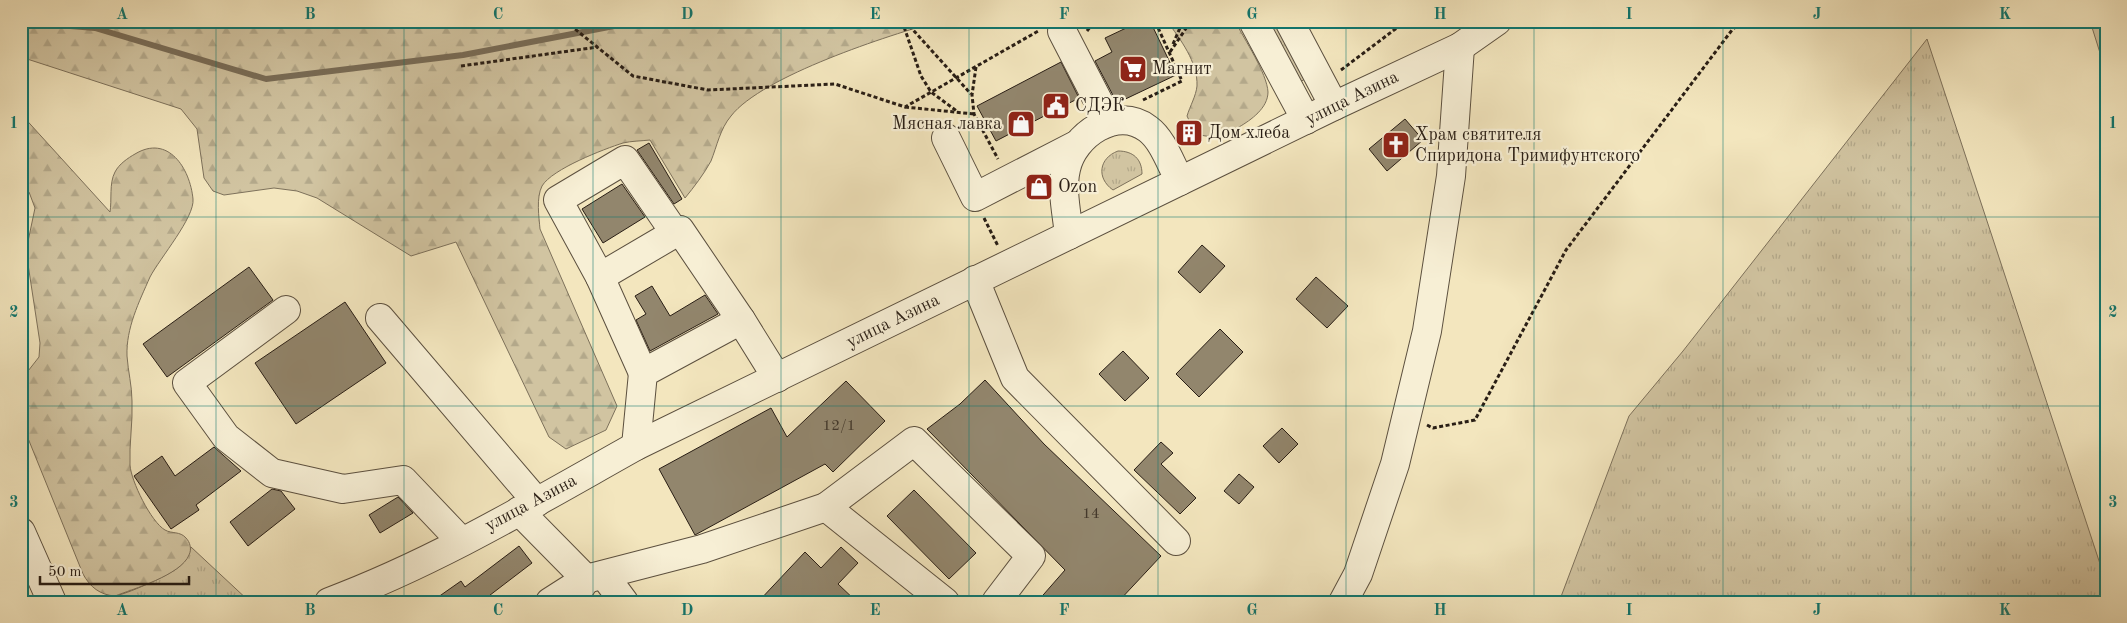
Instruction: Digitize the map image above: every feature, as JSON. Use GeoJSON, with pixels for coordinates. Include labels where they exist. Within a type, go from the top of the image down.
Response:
{"type":"FeatureCollection","features":[{"type":"Feature","properties":{"kind":"street"},"geometry":{"type":"LineString","coordinates":[[1253,21],[1306,120]]}},
{"type":"Feature","properties":{"kind":"street"},"geometry":{"type":"LineString","coordinates":[[1289,21],[1328,95]]}},
{"type":"Feature","properties":{"kind":"street","name":"улица Азина"},"geometry":{"type":"LineString","coordinates":[[329,602],[461,541],[636,446],[1306,120],[1328,95],[1460,47],[1497,21]]}},
{"type":"Feature","properties":{"kind":"street"},"geometry":{"type":"LineString","coordinates":[[1055,28],[1109,122]]}},
{"type":"Feature","properties":{"kind":"street"},"geometry":{"type":"LineString","coordinates":[[1343,602],[1358,574],[1395,464],[1427,331],[1451,176],[1460,47]]}},
{"type":"Feature","properties":{"kind":"street"},"geometry":{"type":"LineString","coordinates":[[946,138],[974,197],[1076,145],[1090,130],[1109,122],[1133,122],[1148,128],[1158,139],[1180,181]]}},
{"type":"Feature","properties":{"kind":"street"},"geometry":{"type":"LineString","coordinates":[[1069,235],[1065,194],[1066,169],[1076,145]]}},
{"type":"Feature","properties":{"kind":"street"},"geometry":{"type":"LineString","coordinates":[[636,446],[643,373],[600,277],[558,200],[625,160],[675,233]]}},
{"type":"Feature","properties":{"kind":"street"},"geometry":{"type":"LineString","coordinates":[[600,277],[680,230],[741,320],[777,378]]}},
{"type":"Feature","properties":{"kind":"street"},"geometry":{"type":"LineString","coordinates":[[975,280],[1015,378],[1176,541]]}},
{"type":"Feature","properties":{"kind":"street"},"geometry":{"type":"LineString","coordinates":[[286,310],[187,383],[226,437],[272,473],[316,485],[343,490],[403,480],[461,541]]}},
{"type":"Feature","properties":{"kind":"street"},"geometry":{"type":"LineString","coordinates":[[380,318],[528,506],[595,577],[624,602]]}},
{"type":"Feature","properties":{"kind":"street"},"geometry":{"type":"LineString","coordinates":[[643,373],[741,320]]}},
{"type":"Feature","properties":{"kind":"street"},"geometry":{"type":"LineString","coordinates":[[550,602],[595,577],[702,549],[826,507],[914,441],[1031,556],[996,602]]}},
{"type":"Feature","properties":{"kind":"street"},"geometry":{"type":"LineString","coordinates":[[826,507],[944,602]]}},
{"type":"Feature","properties":{"kind":"street"},"geometry":{"type":"LineString","coordinates":[[21,532],[52,602]]}},
{"type":"Feature","properties":{"kind":"street"},"geometry":{"type":"LineString","coordinates":[[571,602],[595,577]]}},
{"type":"Feature","properties":{"kind":"path"},"geometry":{"type":"LineString","coordinates":[[565,21],[633,76],[708,90],[835,84],[906,106],[974,114]]}},
{"type":"Feature","properties":{"kind":"path"},"geometry":{"type":"LineString","coordinates":[[903,21],[972,95]]}},
{"type":"Feature","properties":{"kind":"path"},"geometry":{"type":"LineString","coordinates":[[903,21],[921,76],[931,92],[958,112]]}},
{"type":"Feature","properties":{"kind":"path"},"geometry":{"type":"LineString","coordinates":[[1140,102],[1182,81],[1154,21]]}},
{"type":"Feature","properties":{"kind":"path"},"geometry":{"type":"LineString","coordinates":[[1169,53],[1183,21]]}},
{"type":"Feature","properties":{"kind":"path"},"geometry":{"type":"LineString","coordinates":[[1169,53],[1190,21]]}},
{"type":"Feature","properties":{"kind":"path"},"geometry":{"type":"LineString","coordinates":[[1328,95],[1406,21]]}},
{"type":"Feature","properties":{"kind":"path"},"geometry":{"type":"LineString","coordinates":[[1407,414],[1432,428],[1475,420],[1566,250],[1732,30],[1742,21]]}},
{"type":"Feature","properties":{"kind":"path"},"geometry":{"type":"LineString","coordinates":[[906,106],[976,66],[1055,28]]}},
{"type":"Feature","properties":{"kind":"path"},"geometry":{"type":"LineString","coordinates":[[461,66],[598,47]]}},
{"type":"Feature","properties":{"kind":"path"},"geometry":{"type":"LineString","coordinates":[[976,66],[972,95],[974,114],[1009,179]]}},
{"type":"Feature","properties":{"kind":"path"},"geometry":{"type":"LineString","coordinates":[[974,197],[1006,265]]}},
{"type":"Feature","properties":{"kind":"green space"},"geometry":{"type":"Polygon","coordinates":[[[21,21],[940,21],[890,36],[828,59],[770,86],[747,101],[727,121],[711,161],[685,198],[650,140],[626,142],[579,160],[556,173],[542,186],[538,208],[540,229],[617,406],[606,430],[566,449],[549,437],[456,242],[411,256],[317,198],[297,191],[274,188],[224,195],[213,191],[204,178],[197,129],[181,109],[21,57],[21,21]]]}},
{"type":"Feature","properties":{"kind":"green space"},"geometry":{"type":"Polygon","coordinates":[[[1167,21],[1235,21],[1267,84],[1267,98],[1258,113],[1239,127],[1223,134],[1207,136],[1195,133],[1187,116],[1197,86],[1195,68],[1187,51],[1167,21]]]}},
{"type":"Feature","properties":{"kind":"green space"},"geometry":{"type":"Polygon","coordinates":[[[1267,21],[1281,21],[1310,76],[1300,82],[1267,21]]]}},
{"type":"Feature","properties":{"kind":"green space"},"geometry":{"type":"Polygon","coordinates":[[[2090,21],[2106,21],[2106,72],[2090,21]]]}},
{"type":"Feature","properties":{"kind":"green space"},"geometry":{"type":"Polygon","coordinates":[[[1927,39],[2106,582],[2106,602],[1559,602],[1629,416],[1683,351],[1927,39]]]}},
{"type":"Feature","properties":{"kind":"green space"},"geometry":{"type":"Polygon","coordinates":[[[21,114],[110,212],[111,186],[115,172],[127,159],[147,149],[158,148],[167,151],[175,157],[182,166],[191,187],[193,199],[189,216],[150,277],[131,325],[127,346],[132,401],[131,472],[143,501],[154,519],[165,530],[184,536],[189,542],[190,550],[189,555],[177,569],[167,575],[115,596],[96,590],[83,574],[21,421],[21,380],[39,357],[40,343],[26,251],[35,208],[29,192],[21,184],[21,114]]]}},
{"type":"Feature","properties":{"kind":"green space"},"geometry":{"type":"Polygon","coordinates":[[[1118,151],[1128,152],[1136,157],[1142,169],[1142,174],[1113,190],[1104,180],[1102,169],[1107,158],[1118,151]]]}},
{"type":"Feature","properties":{"kind":"green space"},"geometry":{"type":"Polygon","coordinates":[[[191,547],[250,602],[96,602],[136,589],[171,572],[184,562],[191,547]]]}},
{"type":"Feature","properties":{"kind":"building","name":"Магнит"},"geometry":{"type":"Polygon","coordinates":[[[1141,21],[1150,21],[1176,75],[1117,103],[1095,61],[1112,52],[1105,38],[1141,21]]]}},
{"type":"Feature","properties":{"kind":"building"},"geometry":{"type":"Polygon","coordinates":[[[1061,62],[1079,98],[996,141],[977,106],[1061,62]]]}},
{"type":"Feature","properties":{"kind":"building","name":"Храм святителя Спиридона Тримифунтского"},"geometry":{"type":"Polygon","coordinates":[[[1405,119],[1423,140],[1387,171],[1369,149],[1405,119]]]}},
{"type":"Feature","properties":{"kind":"building"},"geometry":{"type":"Polygon","coordinates":[[[649,143],[682,199],[674,204],[637,150],[649,143]]]}},
{"type":"Feature","properties":{"kind":"building"},"geometry":{"type":"Polygon","coordinates":[[[622,184],[645,217],[603,243],[582,209],[622,184]]]}},
{"type":"Feature","properties":{"kind":"building"},"geometry":{"type":"Polygon","coordinates":[[[1202,245],[1225,266],[1200,293],[1178,272],[1202,245]]]}},
{"type":"Feature","properties":{"kind":"building"},"geometry":{"type":"Polygon","coordinates":[[[249,267],[273,300],[167,377],[143,344],[249,267]]]}},
{"type":"Feature","properties":{"kind":"building"},"geometry":{"type":"Polygon","coordinates":[[[1316,277],[1348,306],[1327,328],[1296,299],[1316,277]]]}},
{"type":"Feature","properties":{"kind":"building"},"geometry":{"type":"Polygon","coordinates":[[[652,286],[670,316],[705,295],[718,314],[650,351],[636,320],[646,314],[635,296],[652,286]]]}},
{"type":"Feature","properties":{"kind":"building"},"geometry":{"type":"Polygon","coordinates":[[[345,302],[386,363],[296,424],[255,363],[345,302]]]}},
{"type":"Feature","properties":{"kind":"building"},"geometry":{"type":"Polygon","coordinates":[[[1220,329],[1243,352],[1199,397],[1176,374],[1220,329]]]}},
{"type":"Feature","properties":{"kind":"building"},"geometry":{"type":"Polygon","coordinates":[[[1123,351],[1149,378],[1125,401],[1099,374],[1123,351]]]}},
{"type":"Feature","properties":{"kind":"building"},"geometry":{"type":"Polygon","coordinates":[[[985,380],[1044,444],[1161,556],[1118,602],[1037,602],[1065,570],[927,429],[960,404],[985,380]]]}},
{"type":"Feature","properties":{"kind":"building"},"geometry":{"type":"Polygon","coordinates":[[[846,381],[885,421],[833,472],[825,464],[695,535],[659,469],[771,408],[787,437],[846,381]]]}},
{"type":"Feature","properties":{"kind":"building"},"geometry":{"type":"Polygon","coordinates":[[[1282,428],[1298,444],[1279,463],[1263,446],[1282,428]]]}},
{"type":"Feature","properties":{"kind":"building"},"geometry":{"type":"Polygon","coordinates":[[[1161,442],[1173,453],[1161,464],[1196,498],[1180,514],[1134,470],[1161,442]]]}},
{"type":"Feature","properties":{"kind":"building"},"geometry":{"type":"Polygon","coordinates":[[[214,447],[241,471],[196,505],[199,510],[171,529],[134,476],[162,456],[175,476],[214,447]]]}},
{"type":"Feature","properties":{"kind":"building"},"geometry":{"type":"Polygon","coordinates":[[[1239,474],[1254,487],[1239,504],[1224,491],[1239,474]]]}},
{"type":"Feature","properties":{"kind":"building"},"geometry":{"type":"Polygon","coordinates":[[[272,489],[281,491],[295,509],[248,546],[230,522],[272,489]]]}},
{"type":"Feature","properties":{"kind":"building"},"geometry":{"type":"Polygon","coordinates":[[[914,490],[976,553],[949,579],[887,516],[914,490]]]}},
{"type":"Feature","properties":{"kind":"building"},"geometry":{"type":"Polygon","coordinates":[[[398,497],[413,513],[380,533],[369,515],[398,497]]]}},
{"type":"Feature","properties":{"kind":"building"},"geometry":{"type":"Polygon","coordinates":[[[519,546],[532,563],[481,602],[431,602],[461,581],[465,587],[519,546]]]}},
{"type":"Feature","properties":{"kind":"building"},"geometry":{"type":"Polygon","coordinates":[[[841,547],[858,563],[838,584],[857,602],[758,602],[805,552],[821,568],[841,547]]]}},
{"type":"Feature","properties":{"kind":"waterway"},"geometry":{"type":"LineString","coordinates":[[21,22],[95,28],[266,79],[463,55],[640,21]]}},
{"type":"Feature","properties":{"kind":"place","name":"Магнит"},"geometry":{"type":"Point","coordinates":[1133,69]}},
{"type":"Feature","properties":{"kind":"place","name":"СДЭК"},"geometry":{"type":"Point","coordinates":[1056,106]}},
{"type":"Feature","properties":{"kind":"place","name":"Мясная лавка"},"geometry":{"type":"Point","coordinates":[1021,124]}},
{"type":"Feature","properties":{"kind":"place","name":"Дом хлеба"},"geometry":{"type":"Point","coordinates":[1189,133]}},
{"type":"Feature","properties":{"kind":"place","name":"Храм святителя Спиридона Тримифунтского"},"geometry":{"type":"Point","coordinates":[1396,145]}},
{"type":"Feature","properties":{"kind":"place","name":"Ozon"},"geometry":{"type":"Point","coordinates":[1039,187]}}]}
